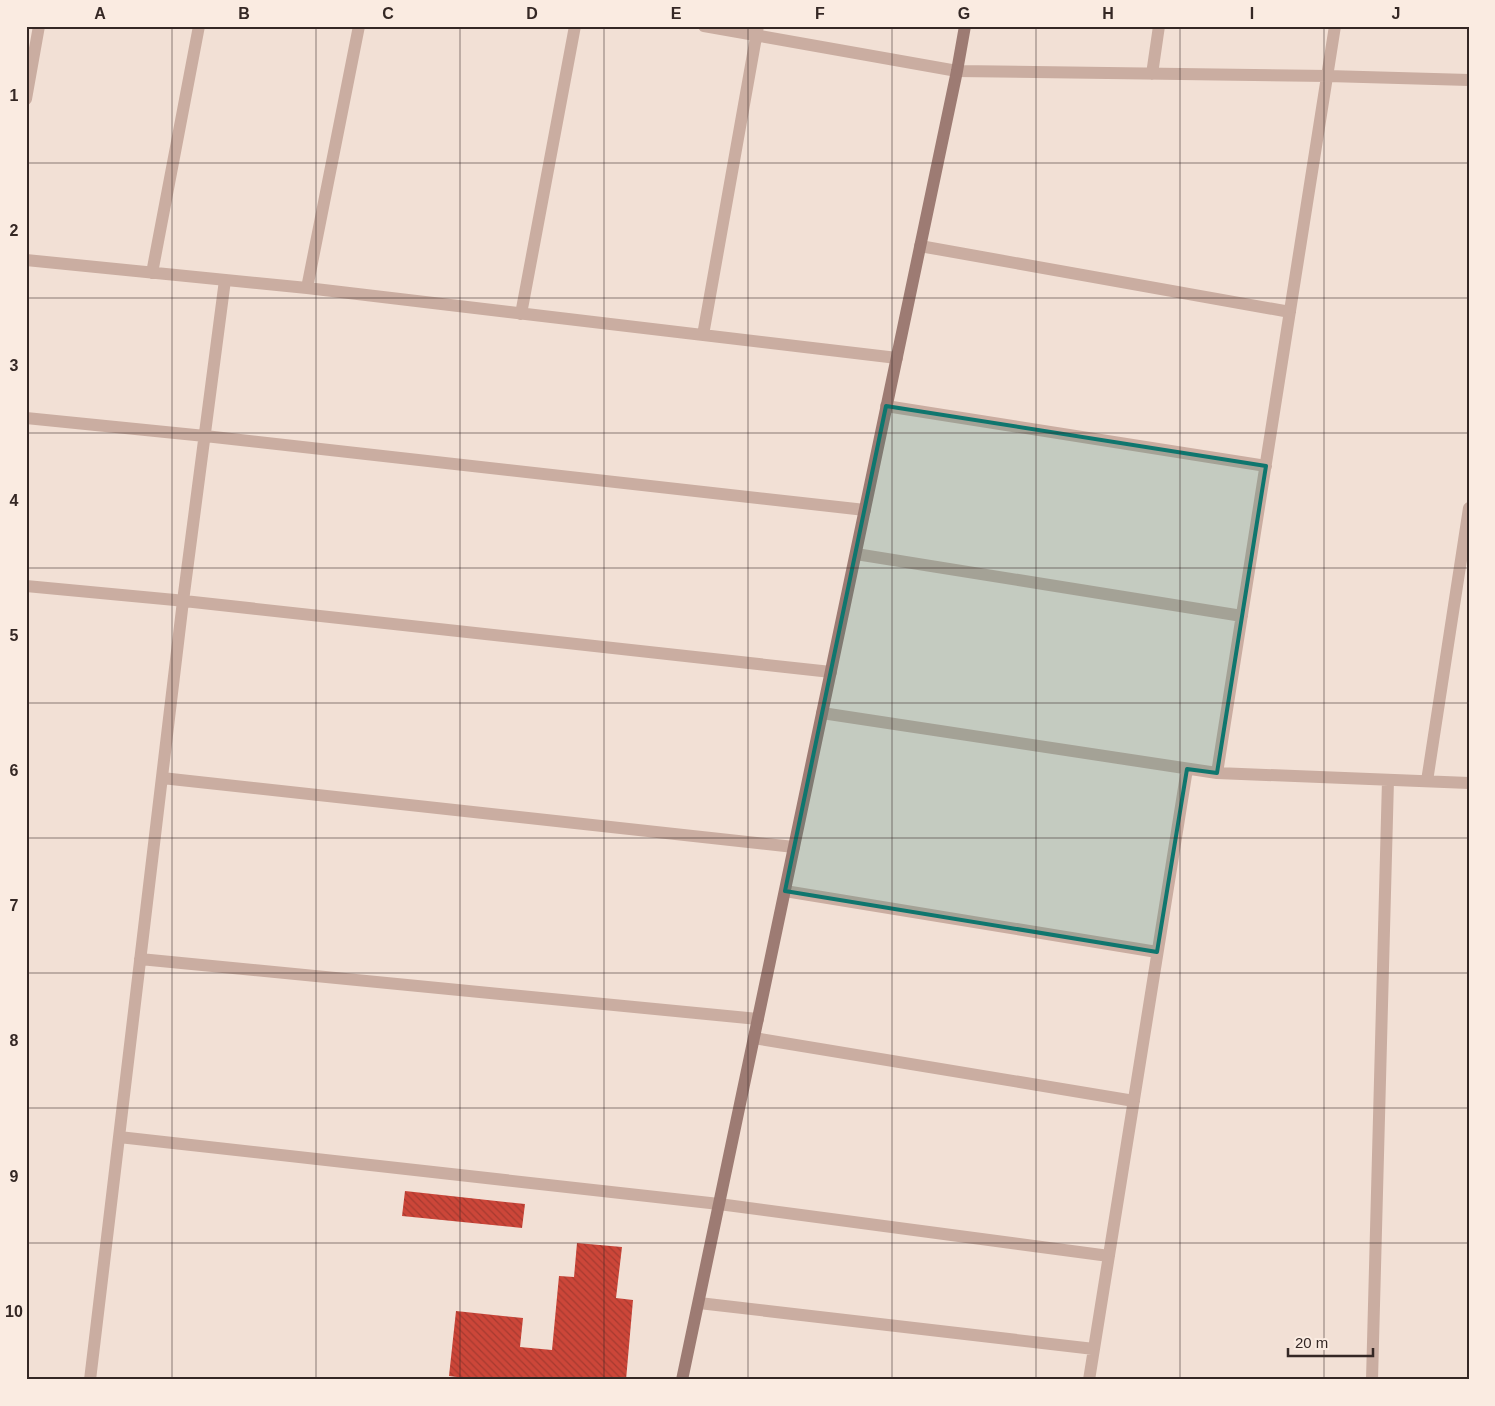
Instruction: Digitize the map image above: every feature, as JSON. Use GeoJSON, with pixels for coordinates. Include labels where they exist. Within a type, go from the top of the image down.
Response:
{"type":"FeatureCollection","features":[{"type":"Feature","properties":{"kind":"street"},"geometry":{"type":"LineString","coordinates":[[26,99],[39,26]]}},
{"type":"Feature","properties":{"kind":"street"},"geometry":{"type":"LineString","coordinates":[[152,273],[199,26]]}},
{"type":"Feature","properties":{"kind":"street"},"geometry":{"type":"LineString","coordinates":[[308,288],[359,26]]}},
{"type":"Feature","properties":{"kind":"street"},"geometry":{"type":"LineString","coordinates":[[521,314],[575,26]]}},
{"type":"Feature","properties":{"kind":"street"},"geometry":{"type":"LineString","coordinates":[[704,26],[757,31],[957,71],[1328,76],[1469,80]]}},
{"type":"Feature","properties":{"kind":"street"},"geometry":{"type":"LineString","coordinates":[[682,1380],[957,71],[964,26]]}},
{"type":"Feature","properties":{"kind":"street"},"geometry":{"type":"LineString","coordinates":[[1152,74],[1159,26]]}},
{"type":"Feature","properties":{"kind":"street"},"geometry":{"type":"LineString","coordinates":[[1217,773],[1335,26]]}},
{"type":"Feature","properties":{"kind":"street"},"geometry":{"type":"LineString","coordinates":[[703,335],[757,31]]}},
{"type":"Feature","properties":{"kind":"street"},"geometry":{"type":"LineString","coordinates":[[920,246],[1290,312]]}},
{"type":"Feature","properties":{"kind":"street"},"geometry":{"type":"LineString","coordinates":[[26,260],[308,288],[897,358]]}},
{"type":"Feature","properties":{"kind":"street"},"geometry":{"type":"LineString","coordinates":[[90,1380],[183,601],[225,280]]}},
{"type":"Feature","properties":{"kind":"street"},"geometry":{"type":"LineString","coordinates":[[886,406],[1266,466]]}},
{"type":"Feature","properties":{"kind":"street"},"geometry":{"type":"LineString","coordinates":[[26,418],[205,436],[865,510]]}},
{"type":"Feature","properties":{"kind":"street"},"geometry":{"type":"LineString","coordinates":[[1427,782],[1469,508]]}},
{"type":"Feature","properties":{"kind":"street"},"geometry":{"type":"LineString","coordinates":[[856,554],[1242,616]]}},
{"type":"Feature","properties":{"kind":"street"},"geometry":{"type":"LineString","coordinates":[[26,586],[183,601],[831,672]]}},
{"type":"Feature","properties":{"kind":"street"},"geometry":{"type":"LineString","coordinates":[[822,713],[1217,773],[1469,783]]}},
{"type":"Feature","properties":{"kind":"street"},"geometry":{"type":"LineString","coordinates":[[1089,1380],[1187,769]]}},
{"type":"Feature","properties":{"kind":"street"},"geometry":{"type":"LineString","coordinates":[[162,778],[794,847]]}},
{"type":"Feature","properties":{"kind":"street"},"geometry":{"type":"LineString","coordinates":[[1372,1380],[1388,780]]}},
{"type":"Feature","properties":{"kind":"street"},"geometry":{"type":"LineString","coordinates":[[785,891],[1157,952]]}},
{"type":"Feature","properties":{"kind":"street"},"geometry":{"type":"LineString","coordinates":[[140,959],[758,1019]]}},
{"type":"Feature","properties":{"kind":"street"},"geometry":{"type":"LineString","coordinates":[[754,1038],[1134,1101]]}},
{"type":"Feature","properties":{"kind":"street"},"geometry":{"type":"LineString","coordinates":[[119,1137],[719,1204],[1109,1256]]}},
{"type":"Feature","properties":{"kind":"street"},"geometry":{"type":"LineString","coordinates":[[699,1303],[1094,1349]]}},
{"type":"Feature","properties":{"kind":"highlighted area"},"geometry":{"type":"Polygon","coordinates":[[[886,406],[1266,466],[1217,773],[1187,769],[1157,952],[785,891],[886,406]]]}},
{"type":"Feature","properties":{"kind":"building"},"geometry":{"type":"Polygon","coordinates":[[[405,1191],[525,1204],[522,1228],[402,1216],[405,1191]]]}},
{"type":"Feature","properties":{"kind":"building"},"geometry":{"type":"Polygon","coordinates":[[[577,1243],[622,1247],[616,1298],[633,1300],[626,1380],[481,1380],[449,1376],[456,1311],[523,1318],[520,1347],[552,1350],[559,1276],[574,1277],[577,1243]]]}}]}
